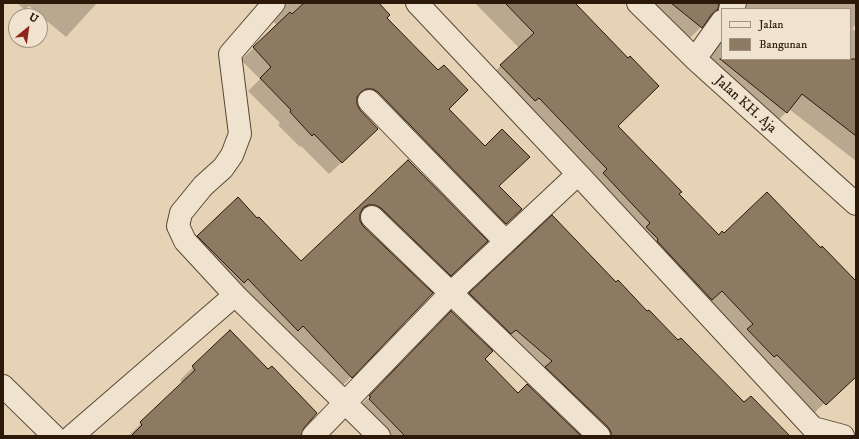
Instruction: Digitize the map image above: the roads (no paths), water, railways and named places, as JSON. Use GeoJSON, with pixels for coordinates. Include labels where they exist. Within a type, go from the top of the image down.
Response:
{"type":"FeatureCollection","features":[{"type":"Feature","properties":{"kind":"street"},"geometry":{"type":"LineString","coordinates":[[274,3],[230,54],[240,134],[232,155],[223,168],[203,186],[181,213],[178,226],[185,241],[235,295],[379,436]]}},
{"type":"Feature","properties":{"kind":"street"},"geometry":{"type":"LineString","coordinates":[[417,3],[578,174],[809,432],[843,436]]}},
{"type":"Feature","properties":{"kind":"street","name":"Jalan KH. Aja"},"geometry":{"type":"LineString","coordinates":[[638,3],[695,59],[856,204]]}},
{"type":"Feature","properties":{"kind":"street"},"geometry":{"type":"LineString","coordinates":[[695,59],[721,22]]}},
{"type":"Feature","properties":{"kind":"street"},"geometry":{"type":"LineString","coordinates":[[369,101],[505,241]]}},
{"type":"Feature","properties":{"kind":"street"},"geometry":{"type":"LineString","coordinates":[[313,436],[451,293],[578,174]]}},
{"type":"Feature","properties":{"kind":"street"},"geometry":{"type":"LineString","coordinates":[[372,217],[599,436]]}},
{"type":"Feature","properties":{"kind":"street"},"geometry":{"type":"LineString","coordinates":[[72,436],[235,295]]}},
{"type":"Feature","properties":{"kind":"street"},"geometry":{"type":"LineString","coordinates":[[3,386],[54,436]]}}]}
